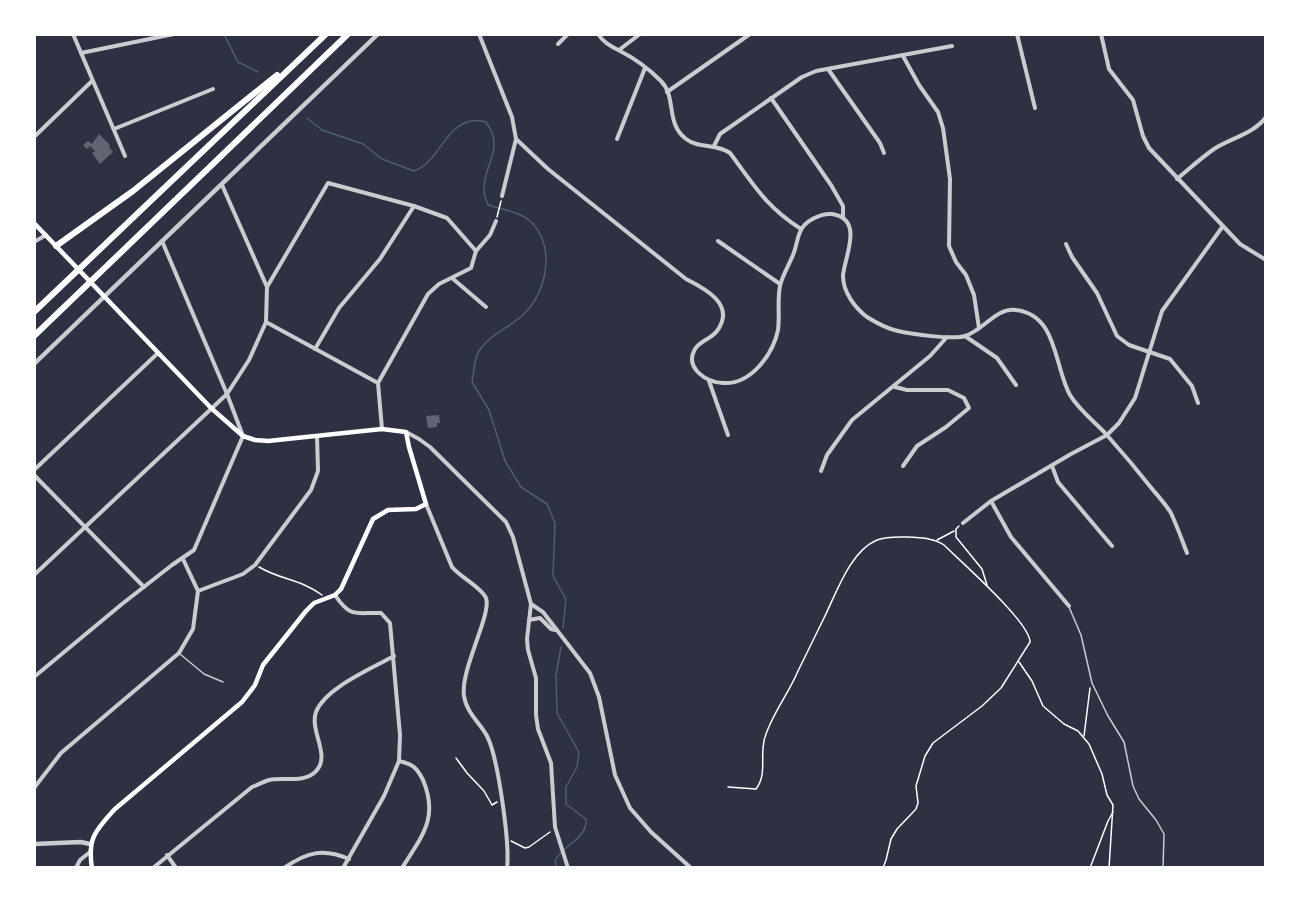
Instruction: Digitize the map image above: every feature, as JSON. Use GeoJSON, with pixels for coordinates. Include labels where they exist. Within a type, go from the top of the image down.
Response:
{"type":"FeatureCollection","features":[{"type":"Feature","properties":{"kind":"highway"},"geometry":{"type":"LineString","coordinates":[[34,312],[326,34]]}},
{"type":"Feature","properties":{"kind":"highway"},"geometry":{"type":"LineString","coordinates":[[34,336],[348,34]]}},
{"type":"Feature","properties":{"kind":"highway"},"geometry":{"type":"LineString","coordinates":[[56,246],[133,191],[248,97],[302,57]]}},
{"type":"Feature","properties":{"kind":"main road"},"geometry":{"type":"LineString","coordinates":[[34,223],[211,408],[243,436],[268,441],[382,429],[406,432],[426,504],[416,509],[388,510],[373,519],[341,589],[335,595],[314,603],[306,611],[263,665],[255,685],[242,702],[114,808],[100,825],[90,844],[92,867]]}},
{"type":"Feature","properties":{"kind":"street"},"geometry":{"type":"LineString","coordinates":[[73,34],[125,156]]}},
{"type":"Feature","properties":{"kind":"street"},"geometry":{"type":"LineString","coordinates":[[81,53],[174,34]]}},
{"type":"Feature","properties":{"kind":"street"},"geometry":{"type":"LineString","coordinates":[[34,364],[104,294],[222,185],[378,34]]}},
{"type":"Feature","properties":{"kind":"street"},"geometry":{"type":"LineString","coordinates":[[480,34],[512,117],[516,139],[502,196]]}},
{"type":"Feature","properties":{"kind":"street"},"geometry":{"type":"LineString","coordinates":[[558,44],[567,34]]}},
{"type":"Feature","properties":{"kind":"street"},"geometry":{"type":"LineString","coordinates":[[598,34],[610,47],[619,50],[663,82],[678,133],[689,142],[700,146],[714,146],[730,153],[769,205],[783,218],[801,229]]}},
{"type":"Feature","properties":{"kind":"street"},"geometry":{"type":"LineString","coordinates":[[619,50],[640,34]]}},
{"type":"Feature","properties":{"kind":"street"},"geometry":{"type":"LineString","coordinates":[[667,92],[750,34]]}},
{"type":"Feature","properties":{"kind":"street"},"geometry":{"type":"LineString","coordinates":[[1017,34],[1035,108]]}},
{"type":"Feature","properties":{"kind":"street"},"geometry":{"type":"LineString","coordinates":[[1101,34],[1109,69],[1133,100],[1143,136],[1149,148],[1240,244],[1266,260]]}},
{"type":"Feature","properties":{"kind":"street"},"geometry":{"type":"LineString","coordinates":[[714,146],[720,134],[802,77],[828,69],[952,46]]}},
{"type":"Feature","properties":{"kind":"street"},"geometry":{"type":"LineString","coordinates":[[903,56],[919,85],[935,105],[943,128],[950,179],[949,246],[966,275],[974,295],[979,328]]}},
{"type":"Feature","properties":{"kind":"street"},"geometry":{"type":"LineString","coordinates":[[617,139],[645,68]]}},
{"type":"Feature","properties":{"kind":"street"},"geometry":{"type":"LineString","coordinates":[[828,69],[880,143],[884,153]]}},
{"type":"Feature","properties":{"kind":"street"},"geometry":{"type":"LineString","coordinates":[[34,137],[93,81]]}},
{"type":"Feature","properties":{"kind":"street"},"geometry":{"type":"LineString","coordinates":[[114,129],[213,89]]}},
{"type":"Feature","properties":{"kind":"street"},"geometry":{"type":"LineString","coordinates":[[771,98],[835,192],[843,206],[843,218]]}},
{"type":"Feature","properties":{"kind":"street"},"geometry":{"type":"LineString","coordinates":[[1177,179],[1200,159],[1248,131],[1266,117]]}},
{"type":"Feature","properties":{"kind":"street"},"geometry":{"type":"LineString","coordinates":[[516,139],[548,169],[686,279],[707,290],[721,303],[724,317],[716,333],[702,340],[693,352],[693,363],[700,376],[709,381],[724,384],[738,381],[752,374],[762,363],[772,348],[778,329],[777,307],[780,284],[795,252],[801,229],[811,220],[823,215],[832,214],[843,218],[850,226],[851,240],[843,277],[845,290],[852,303],[866,316],[896,331],[947,337],[965,336],[998,314],[1015,309],[1035,317],[1048,332],[1057,355],[1064,385],[1074,401],[1107,435],[1170,511],[1187,553]]}},
{"type":"Feature","properties":{"kind":"street"},"geometry":{"type":"LineString","coordinates":[[267,287],[328,183],[414,206],[447,218],[476,251]]}},
{"type":"Feature","properties":{"kind":"street"},"geometry":{"type":"LineString","coordinates":[[34,575],[227,394],[249,360],[266,322],[267,287],[222,185]]}},
{"type":"Feature","properties":{"kind":"street"},"geometry":{"type":"LineString","coordinates":[[315,349],[339,308],[380,259],[414,206]]}},
{"type":"Feature","properties":{"kind":"street"},"geometry":{"type":"LineString","coordinates":[[382,429],[378,383],[428,294],[440,284],[471,268],[476,251],[490,235],[496,221]]}},
{"type":"Feature","properties":{"kind":"street"},"geometry":{"type":"LineString","coordinates":[[963,523],[991,501],[1107,435],[1119,423],[1135,398],[1162,311],[1223,226]]}},
{"type":"Feature","properties":{"kind":"street"},"geometry":{"type":"LineString","coordinates":[[34,243],[46,235]]}},
{"type":"Feature","properties":{"kind":"street"},"geometry":{"type":"LineString","coordinates":[[34,677],[144,587],[194,550],[243,436],[162,241]]}},
{"type":"Feature","properties":{"kind":"street"},"geometry":{"type":"LineString","coordinates":[[718,241],[780,284]]}},
{"type":"Feature","properties":{"kind":"street"},"geometry":{"type":"LineString","coordinates":[[1066,244],[1072,257],[1097,293],[1118,336],[1129,345],[1170,359],[1192,387],[1198,403]]}},
{"type":"Feature","properties":{"kind":"street"},"geometry":{"type":"LineString","coordinates":[[452,278],[461,288],[486,306]]}},
{"type":"Feature","properties":{"kind":"street"},"geometry":{"type":"LineString","coordinates":[[266,322],[378,383]]}},
{"type":"Feature","properties":{"kind":"street"},"geometry":{"type":"LineString","coordinates":[[965,336],[997,358],[1016,385]]}},
{"type":"Feature","properties":{"kind":"street"},"geometry":{"type":"LineString","coordinates":[[821,471],[827,455],[852,420],[930,356],[947,337]]}},
{"type":"Feature","properties":{"kind":"street"},"geometry":{"type":"LineString","coordinates":[[34,470],[159,353]]}},
{"type":"Feature","properties":{"kind":"street"},"geometry":{"type":"LineString","coordinates":[[709,381],[728,435]]}},
{"type":"Feature","properties":{"kind":"street"},"geometry":{"type":"LineString","coordinates":[[894,387],[907,390],[948,390],[964,398],[969,408],[946,427],[916,446],[903,466]]}},
{"type":"Feature","properties":{"kind":"street"},"geometry":{"type":"LineString","coordinates":[[406,432],[420,438],[429,446],[506,522],[513,537],[531,604],[527,639],[536,678],[538,729],[551,763],[555,824],[568,867]]}},
{"type":"Feature","properties":{"kind":"street"},"geometry":{"type":"LineString","coordinates":[[198,591],[243,574],[255,565],[311,490],[318,471],[317,435]]}},
{"type":"Feature","properties":{"kind":"street"},"geometry":{"type":"LineString","coordinates":[[1052,466],[1058,482],[1112,546]]}},
{"type":"Feature","properties":{"kind":"street"},"geometry":{"type":"LineString","coordinates":[[34,475],[144,587]]}},
{"type":"Feature","properties":{"kind":"street"},"geometry":{"type":"LineString","coordinates":[[991,501],[1011,537],[1069,606]]}},
{"type":"Feature","properties":{"kind":"street"},"geometry":{"type":"LineString","coordinates":[[426,504],[452,567],[485,597],[486,610],[469,661],[463,695],[469,710],[487,737],[494,759],[508,842],[507,867]]}},
{"type":"Feature","properties":{"kind":"street"},"geometry":{"type":"LineString","coordinates":[[34,788],[61,753],[179,653],[193,629],[198,591],[183,559]]}},
{"type":"Feature","properties":{"kind":"street"},"geometry":{"type":"LineString","coordinates":[[335,595],[349,612],[359,615],[381,614],[390,623],[400,735],[399,761],[384,796],[344,867]]}},
{"type":"Feature","properties":{"kind":"street"},"geometry":{"type":"LineString","coordinates":[[531,604],[544,614],[581,659],[595,684],[613,768],[630,808],[651,832],[691,867]]}},
{"type":"Feature","properties":{"kind":"street"},"geometry":{"type":"LineString","coordinates":[[529,620],[540,618],[544,614]]}},
{"type":"Feature","properties":{"kind":"street"},"geometry":{"type":"LineString","coordinates":[[540,618],[555,630]]}},
{"type":"Feature","properties":{"kind":"street"},"geometry":{"type":"LineString","coordinates":[[153,867],[252,787],[269,780],[304,778],[314,773],[321,764],[321,749],[314,732],[316,713],[326,697],[394,656]]}},
{"type":"Feature","properties":{"kind":"street"},"geometry":{"type":"LineString","coordinates":[[399,761],[417,768],[429,796],[430,809],[429,821],[424,832],[402,867]]}},
{"type":"Feature","properties":{"kind":"street"},"geometry":{"type":"LineString","coordinates":[[34,844],[81,842],[90,844]]}},
{"type":"Feature","properties":{"kind":"street"},"geometry":{"type":"LineString","coordinates":[[76,867],[80,860],[90,852]]}},
{"type":"Feature","properties":{"kind":"street"},"geometry":{"type":"LineString","coordinates":[[284,867],[300,857],[316,852],[334,852],[349,858]]}},
{"type":"Feature","properties":{"kind":"street"},"geometry":{"type":"LineString","coordinates":[[167,855],[176,867]]}},
{"type":"Feature","properties":{"kind":"lane"},"geometry":{"type":"LineString","coordinates":[[1069,606],[1081,635],[1093,685],[1124,742],[1133,786],[1139,799],[1164,834],[1163,867]]}},
{"type":"Feature","properties":{"kind":"lane"},"geometry":{"type":"LineString","coordinates":[[179,653],[204,674],[223,682]]}},
{"type":"Feature","properties":{"kind":"path"},"geometry":{"type":"LineString","coordinates":[[496,221],[502,196]]}},
{"type":"Feature","properties":{"kind":"path"},"geometry":{"type":"LineString","coordinates":[[936,540],[963,523]]}},
{"type":"Feature","properties":{"kind":"path"},"geometry":{"type":"LineString","coordinates":[[956,529],[956,537],[982,569],[987,585]]}},
{"type":"Feature","properties":{"kind":"path"},"geometry":{"type":"LineString","coordinates":[[728,787],[756,789],[759,785],[764,767],[763,745],[769,728],[840,583],[860,554],[873,543],[885,538],[936,540],[987,585],[1029,634],[1030,642],[997,693],[933,743],[925,756],[916,786],[918,803],[916,809],[891,839],[883,867]]}},
{"type":"Feature","properties":{"kind":"path"},"geometry":{"type":"LineString","coordinates":[[255,565],[278,576],[299,581],[326,598]]}},
{"type":"Feature","properties":{"kind":"path"},"geometry":{"type":"LineString","coordinates":[[1019,661],[1048,712],[1084,736],[1089,744],[1114,811],[1109,867]]}},
{"type":"Feature","properties":{"kind":"path"},"geometry":{"type":"LineString","coordinates":[[1084,736],[1089,689],[1093,685]]}},
{"type":"Feature","properties":{"kind":"path"},"geometry":{"type":"LineString","coordinates":[[456,758],[484,791],[492,805],[501,800]]}},
{"type":"Feature","properties":{"kind":"path"},"geometry":{"type":"LineString","coordinates":[[1090,867],[1114,811]]}},
{"type":"Feature","properties":{"kind":"path"},"geometry":{"type":"LineString","coordinates":[[508,842],[512,841],[529,847],[550,832],[555,824]]}},
{"type":"Feature","properties":{"kind":"building"},"geometry":{"type":"Polygon","coordinates":[[[99,134],[110,145],[113,152],[100,164],[92,153],[95,151],[90,146],[87,149],[83,145],[88,141],[92,144],[99,134]]]}},
{"type":"Feature","properties":{"kind":"building"},"geometry":{"type":"Polygon","coordinates":[[[439,415],[440,423],[437,423],[437,427],[428,428],[426,416],[439,415]]]}},
{"type":"Feature","properties":{"kind":"waterway"},"geometry":{"type":"LineString","coordinates":[[224,34],[238,62],[258,72]]}},
{"type":"Feature","properties":{"kind":"waterway"},"geometry":{"type":"LineString","coordinates":[[307,118],[322,130],[363,144],[382,159],[414,171],[429,161],[454,130],[462,124],[473,121],[486,122],[492,132],[494,149],[484,191],[488,205],[519,214],[530,221],[541,235],[546,258],[543,282],[532,304],[525,313],[489,340],[479,351],[472,382],[489,410],[505,461],[521,487],[547,504],[555,523],[553,576],[566,599],[563,628]]}},
{"type":"Feature","properties":{"kind":"waterway"},"geometry":{"type":"LineString","coordinates":[[557,868],[555,861],[558,855],[579,837],[586,826],[586,819],[566,804],[566,787],[577,767],[579,752],[557,713],[556,675],[561,647]]}}]}
